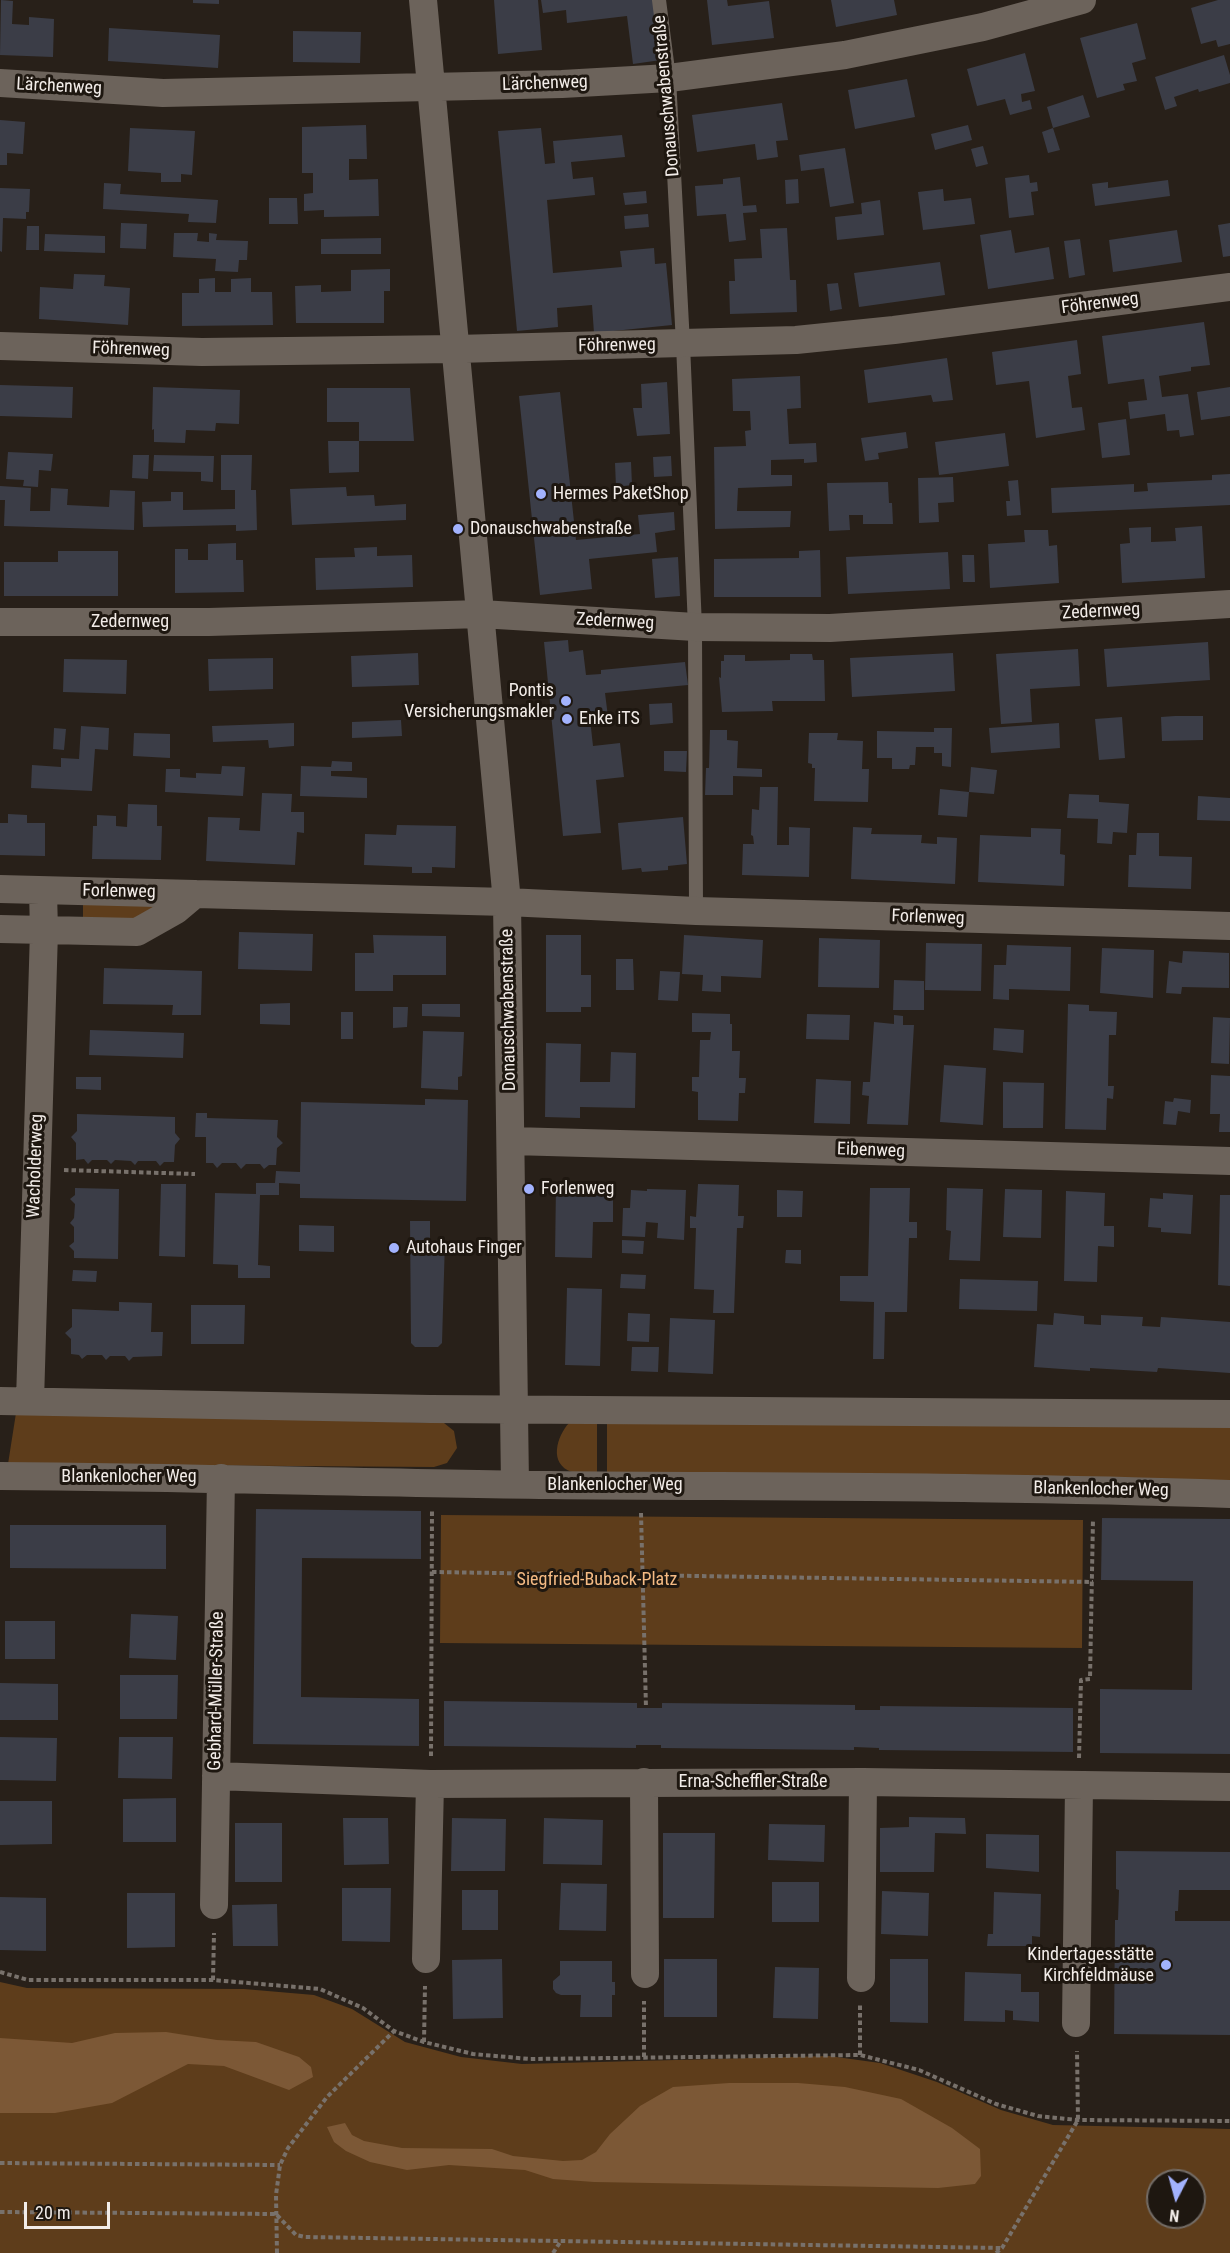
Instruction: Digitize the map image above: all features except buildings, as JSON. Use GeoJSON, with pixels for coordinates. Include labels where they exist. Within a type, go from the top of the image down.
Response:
{"type":"FeatureCollection","features":[{"type":"Feature","properties":{"kind":"street","name":"Donauschwabenstraße"},"geometry":{"type":"LineString","coordinates":[[423,0],[507,902],[515,1485]]}},
{"type":"Feature","properties":{"kind":"street","name":"Lärchenweg"},"geometry":{"type":"LineString","coordinates":[[0,83],[163,93],[432,88],[669,78],[845,55],[983,27],[1082,0]]}},
{"type":"Feature","properties":{"kind":"street","name":"Föhrenweg"},"geometry":{"type":"LineString","coordinates":[[0,346],[202,352],[456,349],[796,340],[883,332],[1230,286]]}},
{"type":"Feature","properties":{"kind":"street","name":"Zedernweg"},"geometry":{"type":"LineString","coordinates":[[0,622],[209,622],[481,614],[695,627],[830,628],[1230,604]]}},
{"type":"Feature","properties":{"kind":"street","name":"Forlenweg"},"geometry":{"type":"LineString","coordinates":[[0,889],[507,902],[696,911],[1230,926]]}},
{"type":"Feature","properties":{"kind":"street"},"geometry":{"type":"LineString","coordinates":[[43,891],[44,932]]}},
{"type":"Feature","properties":{"kind":"street","name":"Forlenweg"},"geometry":{"type":"LineString","coordinates":[[0,929],[44,932],[136,932],[176,910],[195,894]]}},
{"type":"Feature","properties":{"kind":"street","name":"Wacholderweg"},"geometry":{"type":"LineString","coordinates":[[30,1401],[44,932]]}},
{"type":"Feature","properties":{"kind":"street","name":"Eibenweg"},"geometry":{"type":"LineString","coordinates":[[512,1141],[1230,1161]]}},
{"type":"Feature","properties":{"kind":"street"},"geometry":{"type":"LineString","coordinates":[[0,1401],[515,1409],[1230,1414]]}},
{"type":"Feature","properties":{"kind":"street","name":"Blankenlocher Weg"},"geometry":{"type":"LineString","coordinates":[[0,1476],[221,1478],[515,1485],[1093,1489],[1230,1494]]}},
{"type":"Feature","properties":{"kind":"street","name":"Gebhard-Müller-Straße"},"geometry":{"type":"LineString","coordinates":[[214,1905],[221,1478]]}},
{"type":"Feature","properties":{"kind":"street","name":"Erna-Scheffler-Straße"},"geometry":{"type":"LineString","coordinates":[[216,1776],[430,1784],[862,1782],[1230,1787]]}},
{"type":"Feature","properties":{"kind":"street"},"geometry":{"type":"LineString","coordinates":[[644,1782],[645,1974]]}},
{"type":"Feature","properties":{"kind":"street"},"geometry":{"type":"LineString","coordinates":[[861,1978],[862,1782]]}},
{"type":"Feature","properties":{"kind":"street"},"geometry":{"type":"LineString","coordinates":[[426,1959],[430,1784]]}},
{"type":"Feature","properties":{"kind":"street"},"geometry":{"type":"LineString","coordinates":[[1076,2023],[1079,1786]]}},
{"type":"Feature","properties":{"kind":"lane","name":"Donauschwabenstraße"},"geometry":{"type":"LineString","coordinates":[[659,0],[669,78],[695,627],[696,911]]}},
{"type":"Feature","properties":{"kind":"path"},"geometry":{"type":"LineString","coordinates":[[36,1169],[195,1174]]}},
{"type":"Feature","properties":{"kind":"path"},"geometry":{"type":"LineString","coordinates":[[430,1784],[432,1482]]}},
{"type":"Feature","properties":{"kind":"path"},"geometry":{"type":"LineString","coordinates":[[640,1486],[646,1708]]}},
{"type":"Feature","properties":{"kind":"path"},"geometry":{"type":"LineString","coordinates":[[1079,1786],[1081,1680],[1090,1679],[1093,1489]]}},
{"type":"Feature","properties":{"kind":"path"},"geometry":{"type":"LineString","coordinates":[[432,1572],[1093,1582]]}},
{"type":"Feature","properties":{"kind":"path"},"geometry":{"type":"LineString","coordinates":[[213,1980],[214,1905]]}},
{"type":"Feature","properties":{"kind":"path"},"geometry":{"type":"LineString","coordinates":[[424,2042],[426,1959]]}},
{"type":"Feature","properties":{"kind":"path"},"geometry":{"type":"LineString","coordinates":[[0,1972],[28,1980],[213,1980],[320,1989],[363,2008],[394,2031],[424,2042],[473,2054],[530,2059],[860,2055],[919,2070],[996,2104],[1038,2116],[1078,2120],[1230,2121]]}},
{"type":"Feature","properties":{"kind":"path"},"geometry":{"type":"LineString","coordinates":[[644,2057],[645,1974]]}},
{"type":"Feature","properties":{"kind":"path"},"geometry":{"type":"LineString","coordinates":[[860,2055],[861,1978]]}},
{"type":"Feature","properties":{"kind":"path"},"geometry":{"type":"LineString","coordinates":[[996,2253],[1002,2248],[1078,2120],[1076,2023]]}},
{"type":"Feature","properties":{"kind":"path"},"geometry":{"type":"LineString","coordinates":[[277,2253],[276,2195],[280,2165],[288,2148],[327,2097],[394,2031]]}},
{"type":"Feature","properties":{"kind":"path"},"geometry":{"type":"LineString","coordinates":[[0,2163],[280,2165]]}},
{"type":"Feature","properties":{"kind":"path"},"geometry":{"type":"LineString","coordinates":[[0,2212],[276,2214],[296,2235],[305,2237],[1002,2248]]}},
{"type":"Feature","properties":{"kind":"path"},"geometry":{"type":"LineString","coordinates":[[553,2253],[561,2241]]}},
{"type":"Feature","properties":{"kind":"green space"},"geometry":{"type":"Polygon","coordinates":[[[83,904],[159,905],[136,921],[83,917],[83,904]]]}},
{"type":"Feature","properties":{"kind":"green space"},"geometry":{"type":"Polygon","coordinates":[[[16,1413],[444,1423],[454,1431],[457,1448],[447,1463],[434,1467],[8,1464],[16,1413]]]}},
{"type":"Feature","properties":{"kind":"green space"},"geometry":{"type":"Polygon","coordinates":[[[597,1418],[597,1474],[575,1473],[564,1468],[557,1456],[561,1435],[569,1423],[597,1418]]]}},
{"type":"Feature","properties":{"kind":"green space"},"geometry":{"type":"Polygon","coordinates":[[[607,1419],[1230,1425],[1230,1481],[607,1474],[607,1419]]]}},
{"type":"Feature","properties":{"kind":"green space","name":"Siegfried-Buback-Platz"},"geometry":{"type":"Polygon","coordinates":[[[441,1515],[1083,1520],[1082,1648],[440,1643],[441,1515]]]}},
{"type":"Feature","properties":{"kind":"green space"},"geometry":{"type":"Polygon","coordinates":[[[0,1982],[27,1988],[244,1989],[314,1995],[352,2009],[405,2042],[461,2057],[522,2064],[829,2056],[880,2063],[937,2082],[1001,2110],[1053,2125],[1230,2129],[1230,2253],[0,2253],[0,1982]]]}},
{"type":"Feature","properties":{"kind":"shaded area"},"geometry":{"type":"Polygon","coordinates":[[[166,2032],[217,2040],[256,2042],[299,2057],[311,2067],[313,2077],[289,2090],[224,2066],[188,2064],[112,2103],[55,2113],[0,2113],[0,2038],[72,2043],[115,2033],[166,2032]]]}},
{"type":"Feature","properties":{"kind":"shaded area"},"geometry":{"type":"Polygon","coordinates":[[[729,2083],[798,2083],[845,2087],[901,2099],[952,2128],[980,2149],[981,2176],[975,2184],[938,2188],[594,2182],[553,2179],[525,2170],[449,2165],[407,2170],[370,2162],[346,2151],[334,2142],[327,2127],[345,2123],[352,2135],[364,2141],[402,2148],[492,2149],[513,2156],[563,2161],[582,2160],[596,2152],[610,2134],[640,2106],[673,2087],[729,2083]]]}},
{"type":"Feature","properties":{"kind":"place","name":"Hermes PaketShop"},"geometry":{"type":"Point","coordinates":[541,494]}},
{"type":"Feature","properties":{"kind":"place","name":"Donauschwabenstraße"},"geometry":{"type":"Point","coordinates":[458,529]}},
{"type":"Feature","properties":{"kind":"place","name":"Pontis Versicherungsmakler"},"geometry":{"type":"Point","coordinates":[566,701]}},
{"type":"Feature","properties":{"kind":"place","name":"Enke iTS"},"geometry":{"type":"Point","coordinates":[567,719]}},
{"type":"Feature","properties":{"kind":"place","name":"Forlenweg"},"geometry":{"type":"Point","coordinates":[529,1189]}},
{"type":"Feature","properties":{"kind":"place","name":"Autohaus Finger"},"geometry":{"type":"Point","coordinates":[394,1248]}},
{"type":"Feature","properties":{"kind":"place","name":"Kindertagesstätte Kirchfeldmäuse"},"geometry":{"type":"Point","coordinates":[1166,1965]}}]}
